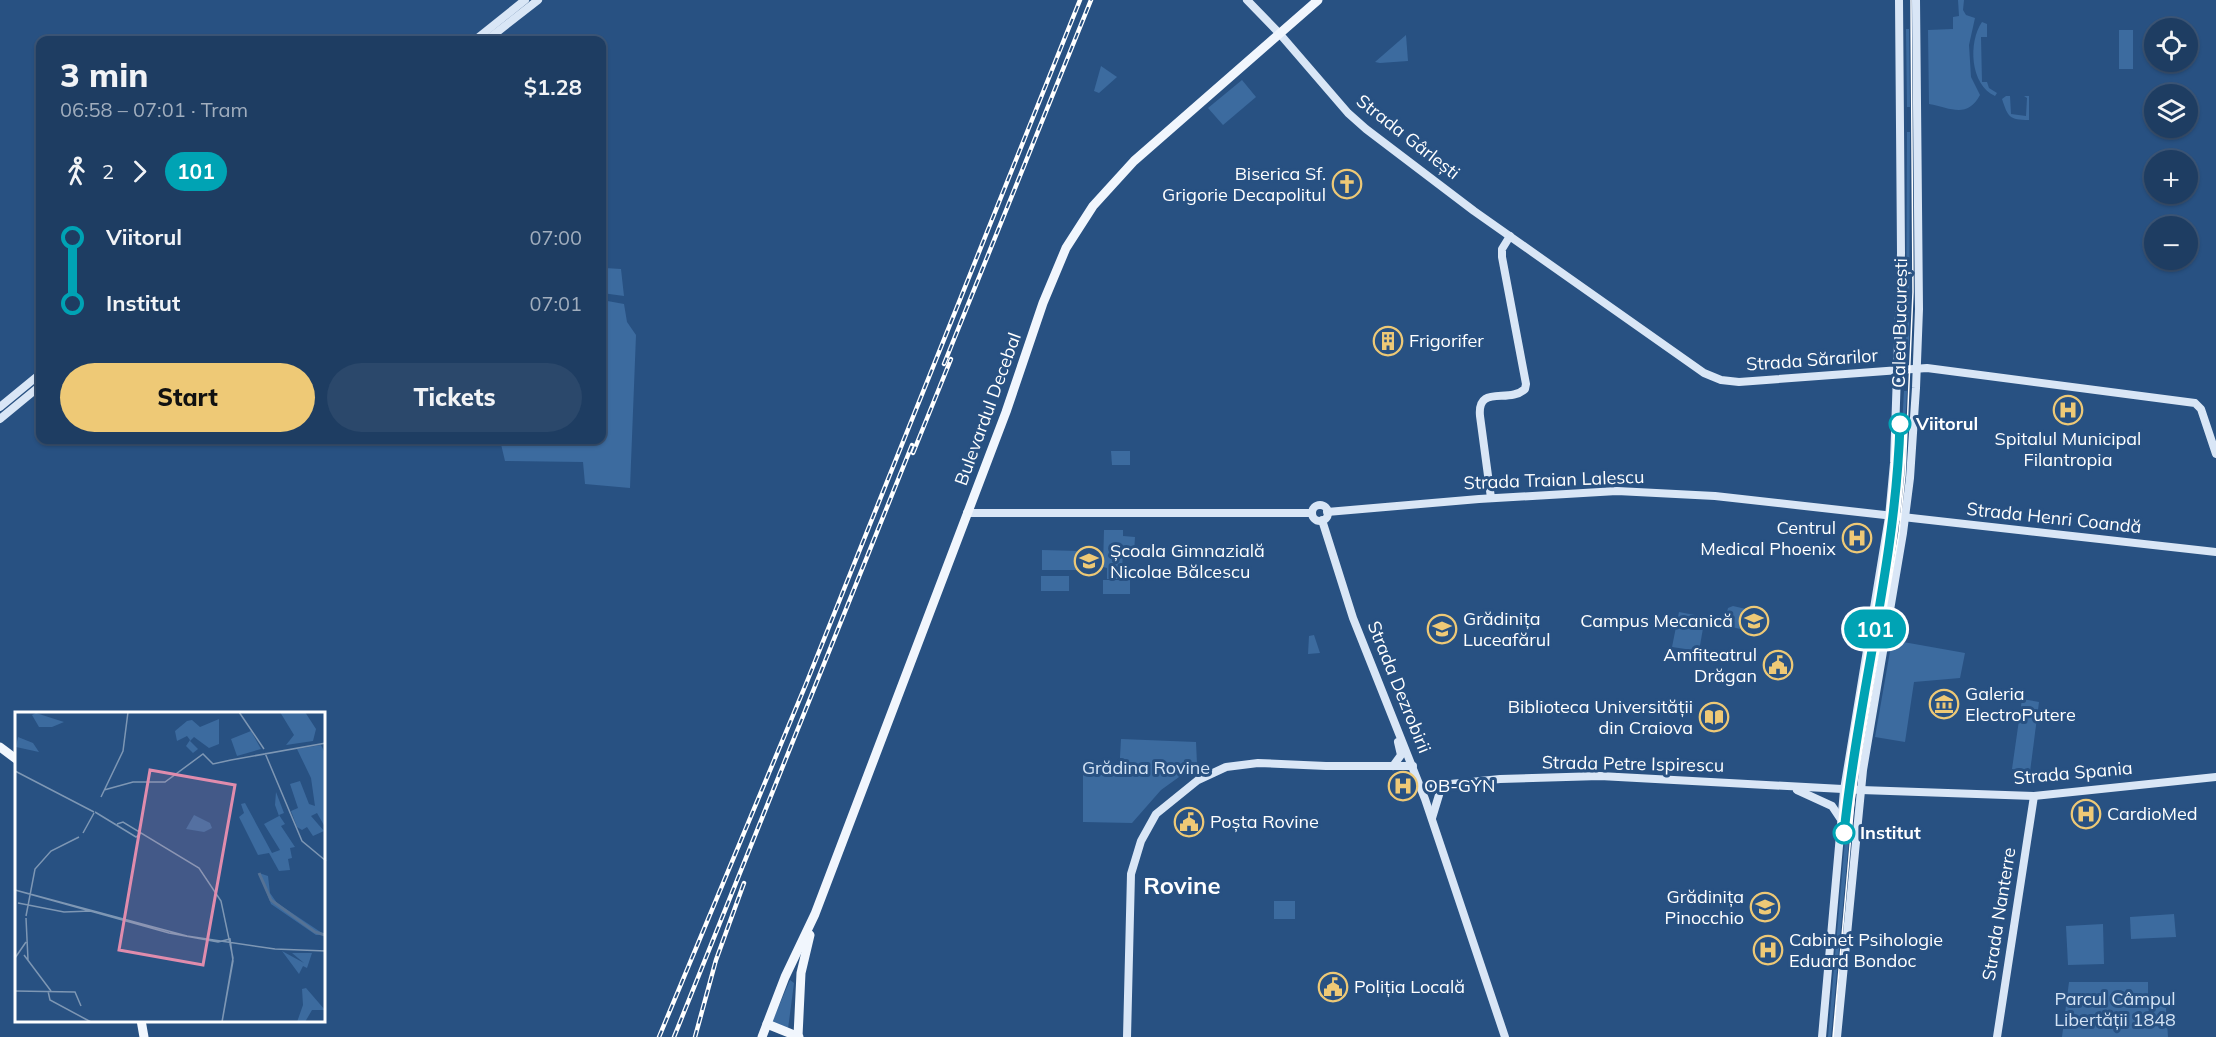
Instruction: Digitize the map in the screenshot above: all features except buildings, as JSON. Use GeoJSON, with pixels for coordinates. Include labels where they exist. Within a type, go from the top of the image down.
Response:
{"type":"FeatureCollection","features":[{"type":"Feature","properties":{"kind":"main road","name":"Bulevardul Decebal"},"geometry":{"type":"LineString","coordinates":[[762,1037],[815,914],[1006,412],[1043,303],[1066,248],[1094,206],[1134,161],[1317,0]]}},
{"type":"Feature","properties":{"kind":"main road"},"geometry":{"type":"LineString","coordinates":[[0,747],[15,758]]}},
{"type":"Feature","properties":{"kind":"main road","name":"Bulevardul Decebal"},"geometry":{"type":"LineString","coordinates":[[798,1037],[801,973],[815,914]]}},
{"type":"Feature","properties":{"kind":"main road"},"geometry":{"type":"LineString","coordinates":[[141,1022],[144,1037]]}},
{"type":"Feature","properties":{"kind":"main road"},"geometry":{"type":"LineString","coordinates":[[767,1024],[798,1037]]}},
{"type":"Feature","properties":{"kind":"street"},"geometry":{"type":"LineString","coordinates":[[480,36],[525,0]]}},
{"type":"Feature","properties":{"kind":"street"},"geometry":{"type":"LineString","coordinates":[[491,36],[538,0]]}},
{"type":"Feature","properties":{"kind":"street","name":"Strada Gârlești"},"geometry":{"type":"LineString","coordinates":[[1247,0],[1279,33],[1329,92],[1366,129],[1509,236]]}},
{"type":"Feature","properties":{"kind":"street","name":"Calea București"},"geometry":{"type":"LineString","coordinates":[[1821,1037],[1840,820],[1889,517],[1894,463],[1901,211],[1899,0]]}},
{"type":"Feature","properties":{"kind":"street","name":"Calea București"},"geometry":{"type":"LineString","coordinates":[[1837,1037],[1861,790],[1905,518],[1917,369],[1919,309],[1916,0]]}},
{"type":"Feature","properties":{"kind":"street"},"geometry":{"type":"LineString","coordinates":[[1491,498],[1480,403],[1487,397],[1518,394],[1525,389],[1526,378],[1502,257],[1502,249],[1509,236]]}},
{"type":"Feature","properties":{"kind":"street","name":"Strada Sărarilor"},"geometry":{"type":"LineString","coordinates":[[1509,236],[1691,366],[1721,380],[1757,381],[1930,368],[2196,403],[2201,409],[2216,454]]}},
{"type":"Feature","properties":{"kind":"street"},"geometry":{"type":"LineString","coordinates":[[0,407],[36,377]]}},
{"type":"Feature","properties":{"kind":"street"},"geometry":{"type":"LineString","coordinates":[[0,419],[36,389]]}},
{"type":"Feature","properties":{"kind":"street","name":"Strada Traian Lalescu"},"geometry":{"type":"LineString","coordinates":[[1327,512],[1491,498],[1617,491],[1704,495],[1889,517]]}},
{"type":"Feature","properties":{"kind":"street"},"geometry":{"type":"LineString","coordinates":[[1318,505],[1325,507],[1327,515],[1322,520],[1316,519],[1312,513],[1314,507],[1318,505]]}},
{"type":"Feature","properties":{"kind":"street"},"geometry":{"type":"LineString","coordinates":[[967,513],[1312,513]]}},
{"type":"Feature","properties":{"kind":"street","name":"Strada Henri Coandă"},"geometry":{"type":"LineString","coordinates":[[1889,517],[2216,552]]}},
{"type":"Feature","properties":{"kind":"street","name":"Strada Dezrobirii"},"geometry":{"type":"LineString","coordinates":[[1322,520],[1353,618],[1432,818],[1505,1037]]}},
{"type":"Feature","properties":{"kind":"street"},"geometry":{"type":"LineString","coordinates":[[1393,766],[1401,755],[1394,721]]}},
{"type":"Feature","properties":{"kind":"street"},"geometry":{"type":"LineString","coordinates":[[1127,1037],[1131,874],[1141,841],[1156,814],[1198,780],[1226,767],[1258,763],[1413,766]]}},
{"type":"Feature","properties":{"kind":"street","name":"Strada Petre Ispirescu"},"geometry":{"type":"LineString","coordinates":[[1421,787],[1500,779],[1600,776],[1844,790]]}},
{"type":"Feature","properties":{"kind":"street","name":"Strada Spania"},"geometry":{"type":"LineString","coordinates":[[1844,790],[2034,796],[2216,777]]}},
{"type":"Feature","properties":{"kind":"street"},"geometry":{"type":"LineString","coordinates":[[1432,818],[1442,785]]}},
{"type":"Feature","properties":{"kind":"street"},"geometry":{"type":"LineString","coordinates":[[1788,787],[1833,806],[1840,820]]}},
{"type":"Feature","properties":{"kind":"street","name":"Strada Nanterre"},"geometry":{"type":"LineString","coordinates":[[1997,1037],[2034,796]]}},
{"type":"Feature","properties":{"kind":"green space"},"geometry":{"type":"Polygon","coordinates":[[[1958,0],[1964,0],[1963,10],[1966,15],[1975,18],[1969,45],[1971,77],[1980,95],[1970,107],[1958,110],[1929,104],[1928,30],[1953,29],[1953,17],[1959,16],[1958,0]]]}},
{"type":"Feature","properties":{"kind":"green space"},"geometry":{"type":"Polygon","coordinates":[[[1982,22],[1987,24],[1987,37],[1981,37],[1982,82],[1987,82],[1989,88],[1997,93],[1995,96],[1980,83],[1974,62],[1975,40],[1982,22]]]}},
{"type":"Feature","properties":{"kind":"green space"},"geometry":{"type":"Polygon","coordinates":[[[1906,29],[1909,29],[1910,107],[1907,107],[1906,29]]]}},
{"type":"Feature","properties":{"kind":"green space"},"geometry":{"type":"Polygon","coordinates":[[[2119,30],[2133,30],[2133,69],[2119,69],[2119,30]]]}},
{"type":"Feature","properties":{"kind":"green space"},"geometry":{"type":"Polygon","coordinates":[[[1406,35],[1408,61],[1375,62],[1406,35]]]}},
{"type":"Feature","properties":{"kind":"green space"},"geometry":{"type":"Polygon","coordinates":[[[1101,66],[1117,77],[1099,93],[1094,91],[1101,66]]]}},
{"type":"Feature","properties":{"kind":"green space"},"geometry":{"type":"Polygon","coordinates":[[[1242,80],[1256,97],[1223,125],[1208,108],[1242,80]]]}},
{"type":"Feature","properties":{"kind":"green space"},"geometry":{"type":"Polygon","coordinates":[[[2010,96],[2011,114],[2026,116],[2027,98],[2024,96],[2029,96],[2029,120],[2010,116],[2002,99],[2010,96]]]}},
{"type":"Feature","properties":{"kind":"green space"},"geometry":{"type":"Polygon","coordinates":[[[1907,132],[1910,132],[1909,347],[1906,347],[1907,132]]]}},
{"type":"Feature","properties":{"kind":"green space"},"geometry":{"type":"Polygon","coordinates":[[[606,268],[621,269],[624,296],[606,294],[606,268]]]}},
{"type":"Feature","properties":{"kind":"green space"},"geometry":{"type":"Polygon","coordinates":[[[606,301],[624,304],[627,322],[636,335],[630,488],[585,484],[583,462],[505,461],[501,444],[606,444],[606,301]]]}},
{"type":"Feature","properties":{"kind":"green space"},"geometry":{"type":"Polygon","coordinates":[[[1904,391],[1907,391],[1900,509],[1897,509],[1904,391]]]}},
{"type":"Feature","properties":{"kind":"green space"},"geometry":{"type":"Polygon","coordinates":[[[1111,451],[1130,451],[1130,465],[1112,465],[1111,451]]]}},
{"type":"Feature","properties":{"kind":"green space"},"geometry":{"type":"Polygon","coordinates":[[[1894,529],[1897,529],[1858,766],[1855,765],[1894,529]]]}},
{"type":"Feature","properties":{"kind":"green space"},"geometry":{"type":"Polygon","coordinates":[[[1104,530],[1123,530],[1123,536],[1135,537],[1134,553],[1123,554],[1122,568],[1130,569],[1130,579],[1107,579],[1107,568],[1103,567],[1104,530]]]}},
{"type":"Feature","properties":{"kind":"green space"},"geometry":{"type":"Polygon","coordinates":[[[1042,550],[1079,551],[1079,570],[1042,570],[1042,550]]]}},
{"type":"Feature","properties":{"kind":"green space"},"geometry":{"type":"Polygon","coordinates":[[[1041,576],[1069,576],[1069,591],[1041,591],[1041,576]]]}},
{"type":"Feature","properties":{"kind":"green space"},"geometry":{"type":"Polygon","coordinates":[[[1103,580],[1130,580],[1130,594],[1103,594],[1103,580]]]}},
{"type":"Feature","properties":{"kind":"green space"},"geometry":{"type":"Polygon","coordinates":[[[1733,606],[1763,613],[1759,631],[1727,626],[1725,621],[1728,608],[1733,606]]]}},
{"type":"Feature","properties":{"kind":"green space"},"geometry":{"type":"Polygon","coordinates":[[[1679,612],[1705,617],[1699,651],[1672,647],[1679,612]]]}},
{"type":"Feature","properties":{"kind":"green space"},"geometry":{"type":"Polygon","coordinates":[[[1314,635],[1320,653],[1308,654],[1309,636],[1314,635]]]}},
{"type":"Feature","properties":{"kind":"green space"},"geometry":{"type":"Polygon","coordinates":[[[1892,640],[1965,653],[1960,678],[1914,682],[1905,742],[1875,737],[1892,640]]]}},
{"type":"Feature","properties":{"kind":"green space"},"geometry":{"type":"Polygon","coordinates":[[[2022,699],[2039,702],[2030,772],[2012,769],[2022,699]]]}},
{"type":"Feature","properties":{"kind":"green space","name":"Grădina Rovine"},"geometry":{"type":"Polygon","coordinates":[[[1121,739],[1196,742],[1197,764],[1161,790],[1132,823],[1083,822],[1083,775],[1119,775],[1121,739]]]}},
{"type":"Feature","properties":{"kind":"green space"},"geometry":{"type":"Polygon","coordinates":[[[1848,805],[1852,806],[1831,1037],[1828,1037],[1848,805]]]}},
{"type":"Feature","properties":{"kind":"green space"},"geometry":{"type":"Polygon","coordinates":[[[1274,901],[1295,901],[1295,919],[1274,919],[1274,901]]]}},
{"type":"Feature","properties":{"kind":"green space"},"geometry":{"type":"Polygon","coordinates":[[[2174,914],[2176,937],[2131,939],[2130,917],[2174,914]]]}},
{"type":"Feature","properties":{"kind":"green space"},"geometry":{"type":"Polygon","coordinates":[[[2103,924],[2104,964],[2068,965],[2066,926],[2103,924]]]}},
{"type":"Feature","properties":{"kind":"green space"},"geometry":{"type":"Polygon","coordinates":[[[790,980],[794,983],[788,1029],[772,1022],[790,980]]]}},
{"type":"Feature","properties":{"kind":"green space","name":"Parcul Câmpul Libertății 1848"},"geometry":{"type":"Polygon","coordinates":[[[2069,982],[2148,982],[2148,994],[2165,994],[2168,1037],[2062,1037],[2069,982]]]}},
{"type":"Feature","properties":{"kind":"tram line"},"geometry":{"type":"LineString","coordinates":[[1833,1037],[1855,790],[1899,533],[1905,475],[1913,292],[1911,0]]}},
{"type":"Feature","properties":{"kind":"tram line","name":"101"},"geometry":{"type":"LineString","coordinates":[[1844,833],[1852,768],[1895,510],[1899,475],[1900,424]]}},
{"type":"Feature","properties":{"kind":"railway"},"geometry":{"type":"LineString","coordinates":[[659,1037],[806,684],[1080,0]]}},
{"type":"Feature","properties":{"kind":"railway"},"geometry":{"type":"LineString","coordinates":[[944,364],[1091,0]]}},
{"type":"Feature","properties":{"kind":"railway"},"geometry":{"type":"LineString","coordinates":[[913,453],[951,359]]}},
{"type":"Feature","properties":{"kind":"railway"},"geometry":{"type":"LineString","coordinates":[[674,1037],[912,445]]}},
{"type":"Feature","properties":{"kind":"railway"},"geometry":{"type":"LineString","coordinates":[[695,1037],[716,960],[744,883]]}},
{"type":"Feature","properties":{"kind":"place","name":"Biserica Sf. Grigorie Decapolitul"},"geometry":{"type":"Point","coordinates":[1347,184]}},
{"type":"Feature","properties":{"kind":"place","name":"Frigorifer"},"geometry":{"type":"Point","coordinates":[1388,341]}},
{"type":"Feature","properties":{"kind":"place","name":"Spitalul Municipal Filantropia"},"geometry":{"type":"Point","coordinates":[2068,410]}},
{"type":"Feature","properties":{"kind":"place","name":"Viitorul"},"geometry":{"type":"Point","coordinates":[1900,424]}},
{"type":"Feature","properties":{"kind":"place","name":"Centrul Medical Phoenix"},"geometry":{"type":"Point","coordinates":[1857,538]}},
{"type":"Feature","properties":{"kind":"place","name":"Școala Gimnazială Nicolae Bălcescu"},"geometry":{"type":"Point","coordinates":[1089,561]}},
{"type":"Feature","properties":{"kind":"place","name":"Campus Mecanică"},"geometry":{"type":"Point","coordinates":[1754,621]}},
{"type":"Feature","properties":{"kind":"place","name":"Grădinița Luceafărul"},"geometry":{"type":"Point","coordinates":[1442,629]}},
{"type":"Feature","properties":{"kind":"place","name":"Amfiteatrul Drăgan"},"geometry":{"type":"Point","coordinates":[1778,665]}},
{"type":"Feature","properties":{"kind":"place","name":"Galeria ElectroPutere"},"geometry":{"type":"Point","coordinates":[1944,704]}},
{"type":"Feature","properties":{"kind":"place","name":"Biblioteca Universității din Craiova"},"geometry":{"type":"Point","coordinates":[1714,717]}},
{"type":"Feature","properties":{"kind":"place","name":"OB-GYN"},"geometry":{"type":"Point","coordinates":[1403,786]}},
{"type":"Feature","properties":{"kind":"place","name":"CardioMed"},"geometry":{"type":"Point","coordinates":[2086,814]}},
{"type":"Feature","properties":{"kind":"place","name":"Poșta Rovine"},"geometry":{"type":"Point","coordinates":[1189,822]}},
{"type":"Feature","properties":{"kind":"place","name":"Institut"},"geometry":{"type":"Point","coordinates":[1844,833]}},
{"type":"Feature","properties":{"kind":"place","name":"Grădinița Pinocchio"},"geometry":{"type":"Point","coordinates":[1765,907]}},
{"type":"Feature","properties":{"kind":"place","name":"Cabinet Psihologie Eduard Bondoc"},"geometry":{"type":"Point","coordinates":[1768,950]}},
{"type":"Feature","properties":{"kind":"place","name":"Poliția Locală"},"geometry":{"type":"Point","coordinates":[1333,987]}},
{"type":"Feature","properties":{"kind":"district","name":"Rovine"},"geometry":{"type":"Point","coordinates":[1182,886]}}]}
